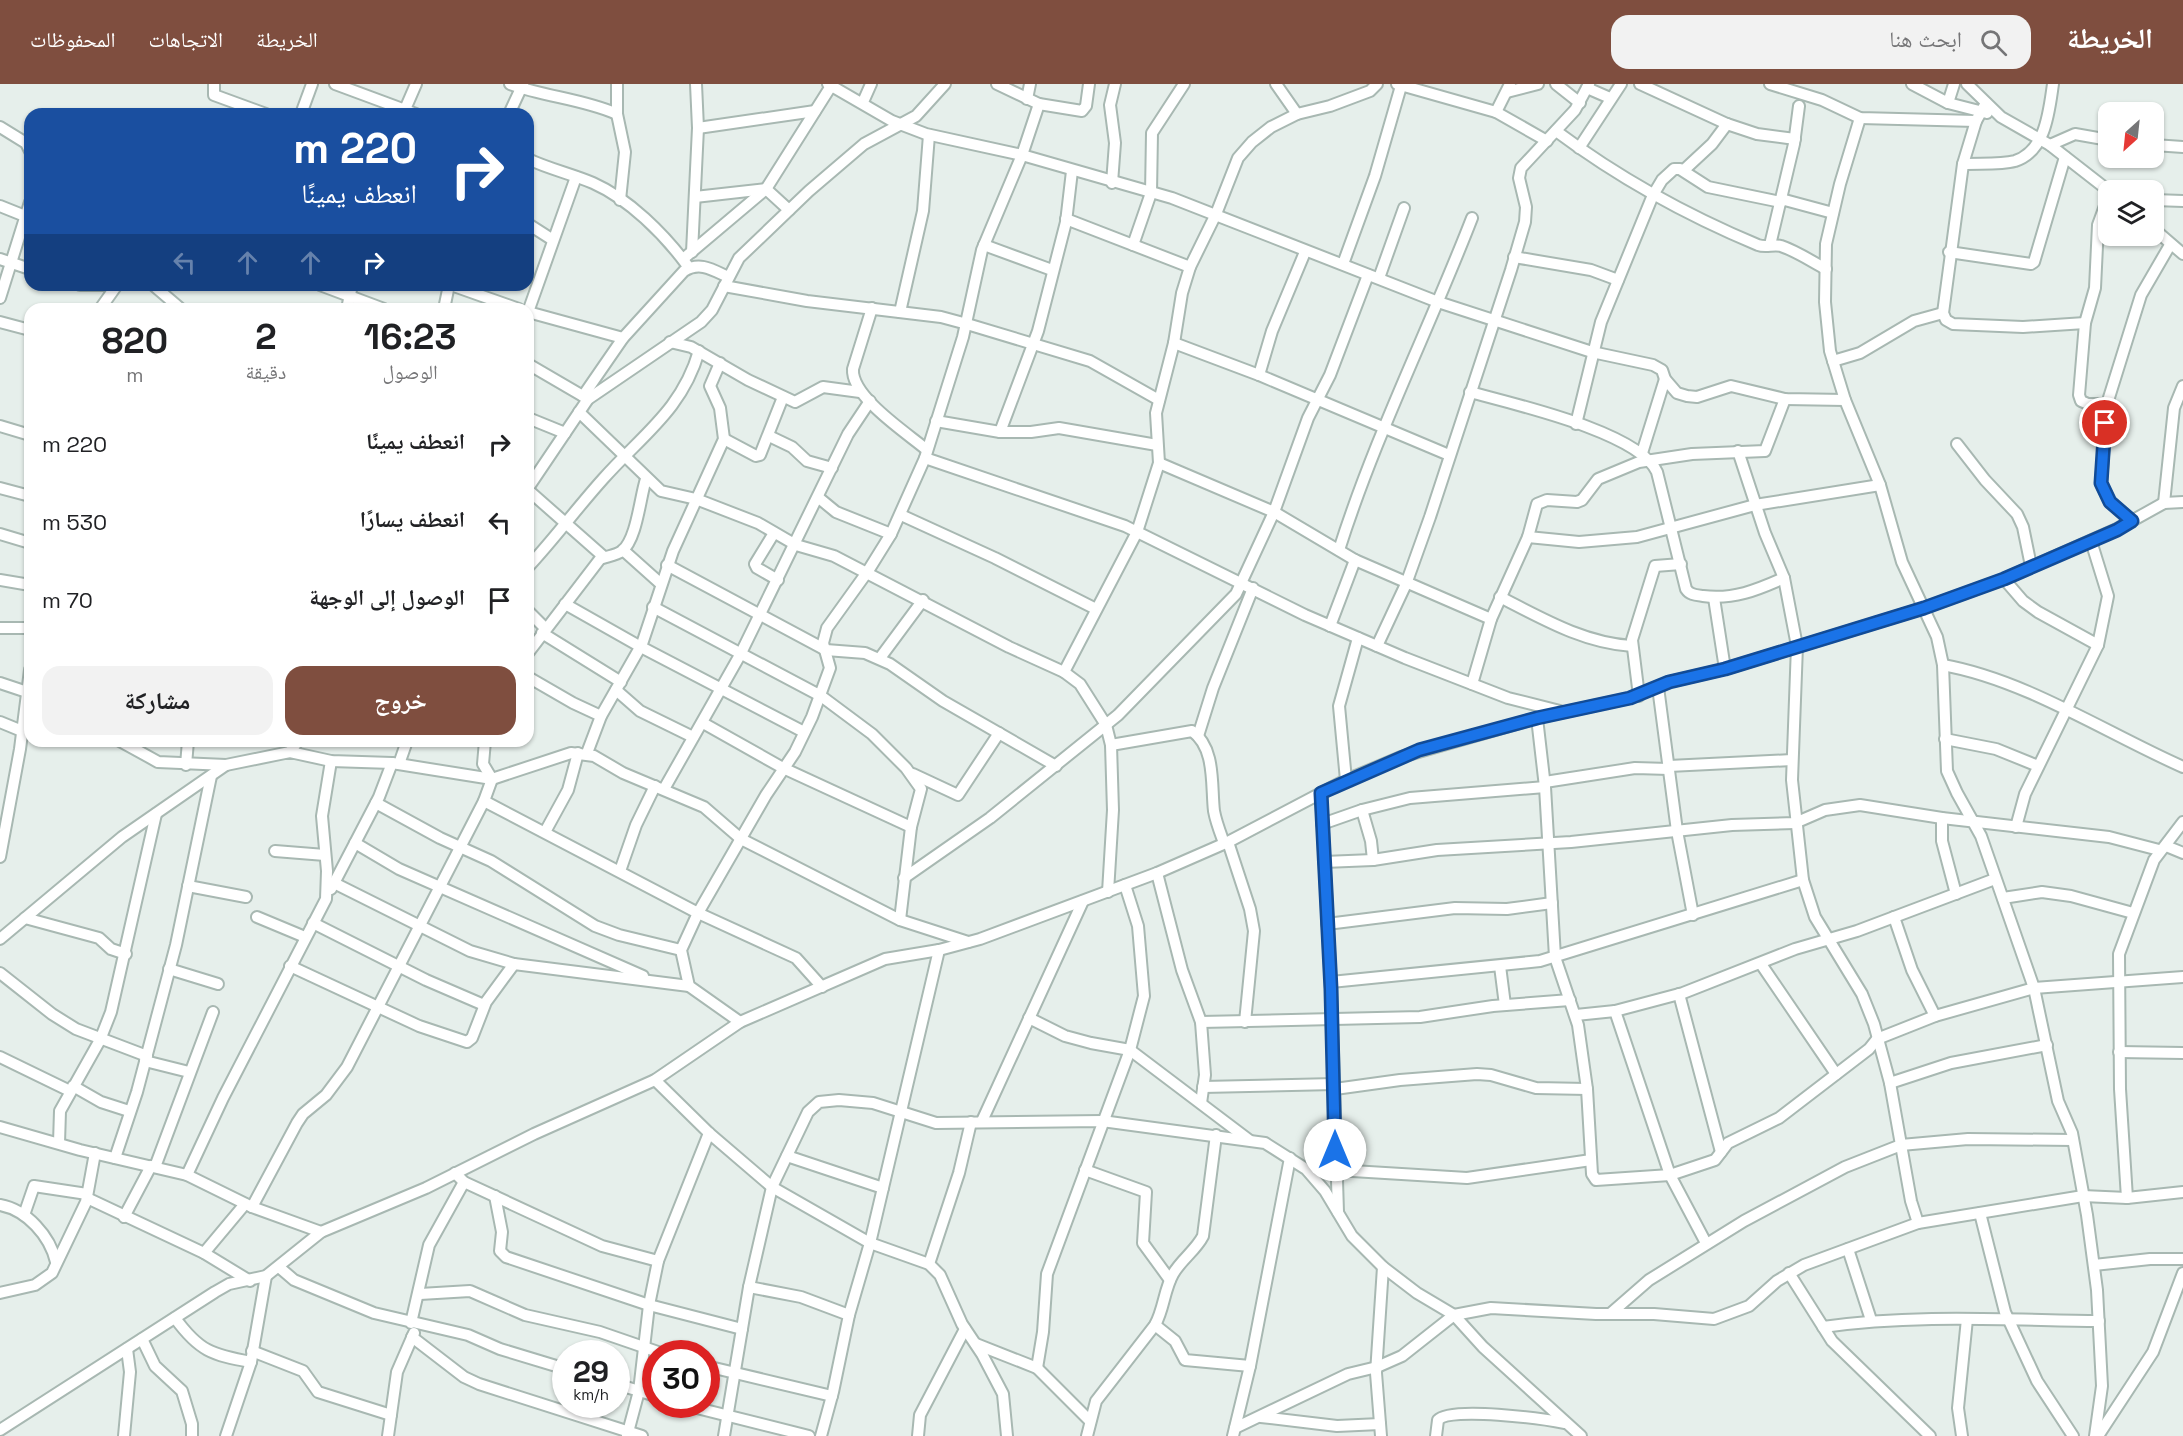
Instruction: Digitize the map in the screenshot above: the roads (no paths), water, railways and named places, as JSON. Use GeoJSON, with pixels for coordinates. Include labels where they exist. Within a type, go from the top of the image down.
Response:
{"type":"FeatureCollection","features":[{"type":"Feature","properties":{"kind":"street"},"geometry":{"type":"LineString","coordinates":[[214,84],[214,95],[250,108]]}},
{"type":"Feature","properties":{"kind":"street"},"geometry":{"type":"LineString","coordinates":[[303,108],[312,84]]}},
{"type":"Feature","properties":{"kind":"street"},"geometry":{"type":"LineString","coordinates":[[335,84],[394,108]]}},
{"type":"Feature","properties":{"kind":"street"},"geometry":{"type":"LineString","coordinates":[[406,108],[416,84]]}},
{"type":"Feature","properties":{"kind":"street"},"geometry":{"type":"LineString","coordinates":[[510,84],[593,104],[618,114]]}},
{"type":"Feature","properties":{"kind":"street"},"geometry":{"type":"LineString","coordinates":[[617,84],[618,114],[625,152],[621,200]]}},
{"type":"Feature","properties":{"kind":"street"},"geometry":{"type":"LineString","coordinates":[[692,252],[698,129],[696,84]]}},
{"type":"Feature","properties":{"kind":"street"},"geometry":{"type":"LineString","coordinates":[[863,102],[871,84]]}},
{"type":"Feature","properties":{"kind":"street"},"geometry":{"type":"LineString","coordinates":[[586,398],[701,322],[712,310],[739,258],[864,144],[902,125],[930,104],[945,84]]}},
{"type":"Feature","properties":{"kind":"street"},"geometry":{"type":"LineString","coordinates":[[997,84],[1039,104],[1082,111],[1086,106],[1089,84]]}},
{"type":"Feature","properties":{"kind":"street"},"geometry":{"type":"LineString","coordinates":[[1027,99],[1030,84]]}},
{"type":"Feature","properties":{"kind":"street"},"geometry":{"type":"LineString","coordinates":[[1112,183],[1115,142],[1110,105],[1115,84]]}},
{"type":"Feature","properties":{"kind":"street"},"geometry":{"type":"LineString","coordinates":[[1133,245],[1150,193],[1152,133],[1184,84]]}},
{"type":"Feature","properties":{"kind":"street"},"geometry":{"type":"LineString","coordinates":[[1276,84],[1297,114]]}},
{"type":"Feature","properties":{"kind":"street"},"geometry":{"type":"LineString","coordinates":[[1064,672],[1137,532],[1159,463],[1156,419],[1174,343],[1182,293],[1190,267],[1216,214],[1238,158],[1252,142],[1271,127],[1297,114],[1370,91],[1377,84]]}},
{"type":"Feature","properties":{"kind":"street"},"geometry":{"type":"LineString","coordinates":[[1496,112],[1509,88],[1538,84]]}},
{"type":"Feature","properties":{"kind":"street"},"geometry":{"type":"LineString","coordinates":[[1556,84],[1580,103]]}},
{"type":"Feature","properties":{"kind":"street"},"geometry":{"type":"LineString","coordinates":[[1579,148],[1621,84]]}},
{"type":"Feature","properties":{"kind":"street"},"geometry":{"type":"LineString","coordinates":[[1640,84],[1727,124],[1757,134],[1795,139]]}},
{"type":"Feature","properties":{"kind":"street"},"geometry":{"type":"LineString","coordinates":[[1770,84],[1794,87],[1860,118],[1981,112]]}},
{"type":"Feature","properties":{"kind":"street"},"geometry":{"type":"LineString","coordinates":[[1912,84],[1948,103],[2001,117],[2046,142],[2098,184]]}},
{"type":"Feature","properties":{"kind":"street"},"geometry":{"type":"LineString","coordinates":[[1948,103],[1954,84]]}},
{"type":"Feature","properties":{"kind":"street"},"geometry":{"type":"LineString","coordinates":[[1967,84],[1981,112],[1963,164],[1949,252],[1943,313],[1946,320],[1953,324],[2023,327],[2085,323]]}},
{"type":"Feature","properties":{"kind":"street"},"geometry":{"type":"LineString","coordinates":[[2046,142],[2053,84]]}},
{"type":"Feature","properties":{"kind":"street"},"geometry":{"type":"LineString","coordinates":[[534,480],[579,412],[623,338],[686,263],[692,252],[766,189],[829,85],[902,125],[929,135],[1023,155],[1150,193],[1216,214],[1305,252],[1343,264],[1438,302],[1592,352],[1653,365],[1662,370],[1665,379],[1677,393],[1697,397],[1731,386],[1785,399],[1845,400]]}},
{"type":"Feature","properties":{"kind":"street"},"geometry":{"type":"LineString","coordinates":[[1343,264],[1375,176],[1399,85],[1496,112],[1546,141]]}},
{"type":"Feature","properties":{"kind":"street"},"geometry":{"type":"LineString","coordinates":[[511,108],[522,86]]}},
{"type":"Feature","properties":{"kind":"street"},"geometry":{"type":"LineString","coordinates":[[1377,646],[1406,584],[1514,257],[1526,207],[1521,168],[1580,103],[1588,86],[1610,98]]}},
{"type":"Feature","properties":{"kind":"street"},"geometry":{"type":"LineString","coordinates":[[689,986],[681,950],[698,913],[804,732],[821,696],[830,668],[823,638],[827,628],[868,571],[891,534],[926,454],[967,324],[984,245],[1023,155],[1039,104]]}},
{"type":"Feature","properties":{"kind":"street"},"geometry":{"type":"LineString","coordinates":[[1770,245],[1795,139],[1799,106]]}},
{"type":"Feature","properties":{"kind":"street"},"geometry":{"type":"LineString","coordinates":[[698,129],[815,111]]}},
{"type":"Feature","properties":{"kind":"street"},"geometry":{"type":"LineString","coordinates":[[1860,118],[1826,244],[1825,303],[1833,360],[1845,400],[1880,485],[1902,562],[1937,637],[1943,665],[1947,771],[1981,836],[2034,988],[2058,1101],[2073,1140],[2094,1265],[2099,1321],[2102,1386],[2097,1436]]}},
{"type":"Feature","properties":{"kind":"street"},"geometry":{"type":"LineString","coordinates":[[1684,170],[1712,144],[1727,124]]}},
{"type":"Feature","properties":{"kind":"street"},"geometry":{"type":"LineString","coordinates":[[0,127],[24,142]]}},
{"type":"Feature","properties":{"kind":"street"},"geometry":{"type":"LineString","coordinates":[[1556,131],[1653,195],[1762,247],[1770,245],[1786,248],[1826,269]]}},
{"type":"Feature","properties":{"kind":"street"},"geometry":{"type":"LineString","coordinates":[[1963,164],[2013,162],[2046,142],[2075,134],[2098,138]]}},
{"type":"Feature","properties":{"kind":"street"},"geometry":{"type":"LineString","coordinates":[[900,312],[923,211],[929,135]]}},
{"type":"Feature","properties":{"kind":"street"},"geometry":{"type":"LineString","coordinates":[[2164,146],[2183,147]]}},
{"type":"Feature","properties":{"kind":"street"},"geometry":{"type":"LineString","coordinates":[[1949,252],[2031,264],[2034,262],[2065,157]]}},
{"type":"Feature","properties":{"kind":"street"},"geometry":{"type":"LineString","coordinates":[[534,161],[596,184],[621,200],[674,246],[686,263],[704,266],[726,282],[967,324],[1090,361],[1159,400]]}},
{"type":"Feature","properties":{"kind":"street"},"geometry":{"type":"LineString","coordinates":[[1576,424],[1604,311],[1653,195],[1662,180],[1674,169],[1684,170],[1708,187],[1833,213]]}},
{"type":"Feature","properties":{"kind":"street"},"geometry":{"type":"LineString","coordinates":[[1000,432],[1034,345],[1066,219],[1072,171]]}},
{"type":"Feature","properties":{"kind":"street"},"geometry":{"type":"LineString","coordinates":[[531,303],[576,177]]}},
{"type":"Feature","properties":{"kind":"street"},"geometry":{"type":"LineString","coordinates":[[695,197],[766,189],[789,210]]}},
{"type":"Feature","properties":{"kind":"street"},"geometry":{"type":"LineString","coordinates":[[2164,200],[2183,201]]}},
{"type":"Feature","properties":{"kind":"street"},"geometry":{"type":"LineString","coordinates":[[0,206],[24,217]]}},
{"type":"Feature","properties":{"kind":"street"},"geometry":{"type":"LineString","coordinates":[[1198,736],[1248,585],[1251,558],[1274,512],[1308,418],[1404,208]]}},
{"type":"Feature","properties":{"kind":"street"},"geometry":{"type":"LineString","coordinates":[[1340,550],[1355,501],[1403,378],[1438,302],[1472,218]]}},
{"type":"Feature","properties":{"kind":"street"},"geometry":{"type":"LineString","coordinates":[[1066,219],[1190,267]]}},
{"type":"Feature","properties":{"kind":"street"},"geometry":{"type":"LineString","coordinates":[[0,298],[5,261],[24,224]]}},
{"type":"Feature","properties":{"kind":"street"},"geometry":{"type":"LineString","coordinates":[[2098,225],[2095,288],[2085,323],[2079,396],[2081,401],[2088,404],[2107,404]]}},
{"type":"Feature","properties":{"kind":"street"},"geometry":{"type":"LineString","coordinates":[[534,228],[553,240]]}},
{"type":"Feature","properties":{"kind":"street"},"geometry":{"type":"LineString","coordinates":[[2164,239],[2183,254]]}},
{"type":"Feature","properties":{"kind":"street"},"geometry":{"type":"LineString","coordinates":[[984,245],[1052,270]]}},
{"type":"Feature","properties":{"kind":"street"},"geometry":{"type":"LineString","coordinates":[[2132,521],[2110,502],[2101,483],[2107,404],[2141,295],[2170,245]]}},
{"type":"Feature","properties":{"kind":"street"},"geometry":{"type":"LineString","coordinates":[[1259,375],[1272,331],[1305,252]]}},
{"type":"Feature","properties":{"kind":"street"},"geometry":{"type":"LineString","coordinates":[[1514,257],[1591,270],[1618,280]]}},
{"type":"Feature","properties":{"kind":"street"},"geometry":{"type":"LineString","coordinates":[[5,261],[24,267]]}},
{"type":"Feature","properties":{"kind":"street"},"geometry":{"type":"LineString","coordinates":[[160,291],[174,303]]}},
{"type":"Feature","properties":{"kind":"street"},"geometry":{"type":"LineString","coordinates":[[336,291],[367,303]]}},
{"type":"Feature","properties":{"kind":"street"},"geometry":{"type":"LineString","coordinates":[[348,303],[351,291]]}},
{"type":"Feature","properties":{"kind":"street"},"geometry":{"type":"LineString","coordinates":[[467,291],[502,303]]}},
{"type":"Feature","properties":{"kind":"street"},"geometry":{"type":"LineString","coordinates":[[872,308],[853,369],[860,392],[926,454],[1137,532],[1330,626],[1377,646],[1508,698],[1563,712]]}},
{"type":"Feature","properties":{"kind":"street"},"geometry":{"type":"LineString","coordinates":[[1833,360],[1860,353],[1914,321],[1943,313]]}},
{"type":"Feature","properties":{"kind":"street"},"geometry":{"type":"LineString","coordinates":[[534,314],[623,338]]}},
{"type":"Feature","properties":{"kind":"street"},"geometry":{"type":"LineString","coordinates":[[0,322],[24,328]]}},
{"type":"Feature","properties":{"kind":"street"},"geometry":{"type":"LineString","coordinates":[[670,342],[682,343],[699,351],[783,397],[800,401],[811,392],[823,387],[860,392]]}},
{"type":"Feature","properties":{"kind":"street"},"geometry":{"type":"LineString","coordinates":[[1174,343],[1259,375],[1449,455]]}},
{"type":"Feature","properties":{"kind":"street"},"geometry":{"type":"LineString","coordinates":[[534,560],[624,456],[651,431],[681,396],[690,380],[699,351]]}},
{"type":"Feature","properties":{"kind":"street"},"geometry":{"type":"LineString","coordinates":[[545,832],[568,790],[583,753],[602,716],[641,647],[668,565],[724,439],[720,408],[710,386],[720,363]]}},
{"type":"Feature","properties":{"kind":"street"},"geometry":{"type":"LineString","coordinates":[[534,368],[586,398]]}},
{"type":"Feature","properties":{"kind":"street"},"geometry":{"type":"LineString","coordinates":[[1646,457],[1665,379]]}},
{"type":"Feature","properties":{"kind":"street"},"geometry":{"type":"LineString","coordinates":[[2164,503],[2174,408],[2183,386]]}},
{"type":"Feature","properties":{"kind":"street"},"geometry":{"type":"LineString","coordinates":[[1470,392],[1624,441],[1646,457],[1657,472],[1688,592],[1714,598],[1751,592],[1784,578]]}},
{"type":"Feature","properties":{"kind":"street"},"geometry":{"type":"LineString","coordinates":[[724,439],[759,456],[783,397]]}},
{"type":"Feature","properties":{"kind":"street"},"geometry":{"type":"LineString","coordinates":[[1472,684],[1491,619],[1528,537],[1537,504],[1542,501],[1578,502],[1598,479],[1646,457],[1738,451],[1760,452],[1768,447],[1785,399]]}},
{"type":"Feature","properties":{"kind":"street"},"geometry":{"type":"LineString","coordinates":[[620,871],[636,825],[704,723],[796,545],[848,434],[870,401]]}},
{"type":"Feature","properties":{"kind":"street"},"geometry":{"type":"LineString","coordinates":[[579,412],[661,491],[696,499],[758,523],[796,545],[834,555],[1009,647],[1064,672],[1080,684],[1106,725],[1111,745],[1113,810],[1108,892]]}},
{"type":"Feature","properties":{"kind":"street"},"geometry":{"type":"LineString","coordinates":[[534,420],[565,433]]}},
{"type":"Feature","properties":{"kind":"street"},"geometry":{"type":"LineString","coordinates":[[936,421],[1000,432],[1030,432],[1059,428],[1157,445]]}},
{"type":"Feature","properties":{"kind":"street"},"geometry":{"type":"LineString","coordinates":[[0,426],[24,433]]}},
{"type":"Feature","properties":{"kind":"street"},"geometry":{"type":"LineString","coordinates":[[769,436],[792,447],[807,461],[832,468]]}},
{"type":"Feature","properties":{"kind":"street"},"geometry":{"type":"LineString","coordinates":[[1957,444],[2017,514],[2023,527],[2031,566]]}},
{"type":"Feature","properties":{"kind":"street"},"geometry":{"type":"LineString","coordinates":[[1738,451],[1755,505],[1784,578],[1797,646],[1792,760],[1795,823],[1803,880],[1815,917],[1862,994],[1878,1039],[1890,1083],[1911,1201],[1918,1223]]}},
{"type":"Feature","properties":{"kind":"street"},"geometry":{"type":"LineString","coordinates":[[1159,463],[1274,512],[1355,560],[1491,619]]}},
{"type":"Feature","properties":{"kind":"street"},"geometry":{"type":"LineString","coordinates":[[534,644],[604,557],[622,550],[633,534],[646,479]]}},
{"type":"Feature","properties":{"kind":"street"},"geometry":{"type":"LineString","coordinates":[[1528,537],[1579,542],[1637,537],[1755,505],[1880,485]]}},
{"type":"Feature","properties":{"kind":"street"},"geometry":{"type":"LineString","coordinates":[[0,488],[24,494]]}},
{"type":"Feature","properties":{"kind":"street"},"geometry":{"type":"LineString","coordinates":[[534,495],[604,557]]}},
{"type":"Feature","properties":{"kind":"street"},"geometry":{"type":"LineString","coordinates":[[819,498],[836,512],[891,534]]}},
{"type":"Feature","properties":{"kind":"street"},"geometry":{"type":"LineString","coordinates":[[0,1430],[228,1284],[250,1281],[280,1268],[321,1232],[455,1173],[614,1097],[655,1080],[740,1022],[885,959],[939,950],[969,942],[1157,873],[1226,842],[1346,780],[1419,750],[1537,718],[1639,696],[1658,687],[1725,669],[1924,608],[2004,579],[2091,541],[2164,503],[2183,502]]}},
{"type":"Feature","properties":{"kind":"street"},"geometry":{"type":"LineString","coordinates":[[901,515],[995,558],[1096,609]]}},
{"type":"Feature","properties":{"kind":"street"},"geometry":{"type":"LineString","coordinates":[[774,533],[755,564],[757,568],[778,580]]}},
{"type":"Feature","properties":{"kind":"street"},"geometry":{"type":"LineString","coordinates":[[0,534],[24,541]]}},
{"type":"Feature","properties":{"kind":"street"},"geometry":{"type":"LineString","coordinates":[[2016,827],[2025,794],[2098,645],[2108,596],[2091,541]]}},
{"type":"Feature","properties":{"kind":"street"},"geometry":{"type":"LineString","coordinates":[[622,550],[661,585]]}},
{"type":"Feature","properties":{"kind":"street"},"geometry":{"type":"LineString","coordinates":[[1330,626],[1355,560]]}},
{"type":"Feature","properties":{"kind":"street"},"geometry":{"type":"LineString","coordinates":[[1639,696],[1632,646],[1639,610],[1654,568],[1657,565],[1680,564]]}},
{"type":"Feature","properties":{"kind":"street"},"geometry":{"type":"LineString","coordinates":[[668,565],[759,616],[826,650],[865,653],[880,658],[943,701],[1056,766]]}},
{"type":"Feature","properties":{"kind":"street"},"geometry":{"type":"LineString","coordinates":[[2004,579],[2023,601],[2038,612],[2098,645]]}},
{"type":"Feature","properties":{"kind":"street"},"geometry":{"type":"LineString","coordinates":[[0,580],[24,584]]}},
{"type":"Feature","properties":{"kind":"street"},"geometry":{"type":"LineString","coordinates":[[904,878],[990,818],[1106,725],[1248,585]]}},
{"type":"Feature","properties":{"kind":"street"},"geometry":{"type":"LineString","coordinates":[[1500,597],[1574,634],[1607,643],[1632,646]]}},
{"type":"Feature","properties":{"kind":"street"},"geometry":{"type":"LineString","coordinates":[[1714,598],[1725,669]]}},
{"type":"Feature","properties":{"kind":"street"},"geometry":{"type":"LineString","coordinates":[[880,658],[922,600]]}},
{"type":"Feature","properties":{"kind":"street"},"geometry":{"type":"LineString","coordinates":[[565,604],[721,690],[804,732]]}},
{"type":"Feature","properties":{"kind":"street"},"geometry":{"type":"LineString","coordinates":[[653,607],[821,696],[872,734],[910,773],[921,789],[911,827],[900,920]]}},
{"type":"Feature","properties":{"kind":"street"},"geometry":{"type":"LineString","coordinates":[[534,618],[544,630],[618,686],[640,711],[693,737]]}},
{"type":"Feature","properties":{"kind":"street"},"geometry":{"type":"LineString","coordinates":[[0,628],[24,628]]}},
{"type":"Feature","properties":{"kind":"street"},"geometry":{"type":"LineString","coordinates":[[1346,780],[1340,706],[1358,638]]}},
{"type":"Feature","properties":{"kind":"street"},"geometry":{"type":"LineString","coordinates":[[1943,665],[1971,671],[2065,710],[2183,767]]}},
{"type":"Feature","properties":{"kind":"street"},"geometry":{"type":"LineString","coordinates":[[534,680],[573,703],[602,716]]}},
{"type":"Feature","properties":{"kind":"street"},"geometry":{"type":"LineString","coordinates":[[0,683],[24,692]]}},
{"type":"Feature","properties":{"kind":"street"},"geometry":{"type":"LineString","coordinates":[[1658,687],[1677,831],[1693,915]]}},
{"type":"Feature","properties":{"kind":"street"},"geometry":{"type":"LineString","coordinates":[[0,856],[5,800],[24,718]]}},
{"type":"Feature","properties":{"kind":"street"},"geometry":{"type":"LineString","coordinates":[[1537,718],[1545,784],[1555,957],[1576,1015],[1587,1089],[1591,1160],[1594,1178],[1599,1181],[1670,1175],[1714,1160],[1728,1143],[1779,1118],[1878,1039],[1935,1016],[2034,988],[2183,977]]}},
{"type":"Feature","properties":{"kind":"street"},"geometry":{"type":"LineString","coordinates":[[0,722],[22,731]]}},
{"type":"Feature","properties":{"kind":"street"},"geometry":{"type":"LineString","coordinates":[[704,723],[783,768],[911,827]]}},
{"type":"Feature","properties":{"kind":"street"},"geometry":{"type":"LineString","coordinates":[[1111,745],[1192,731],[1198,736],[1213,777],[1214,810],[1250,909],[1254,932],[1245,1022]]}},
{"type":"Feature","properties":{"kind":"street"},"geometry":{"type":"LineString","coordinates":[[910,773],[958,795],[999,733]]}},
{"type":"Feature","properties":{"kind":"street"},"geometry":{"type":"LineString","coordinates":[[1945,739],[1996,749],[2038,766]]}},
{"type":"Feature","properties":{"kind":"street"},"geometry":{"type":"LineString","coordinates":[[131,747],[158,762],[186,765],[226,765],[290,752],[331,761],[395,764],[492,779],[583,753],[623,773],[704,807],[741,839],[900,920],[969,942]]}},
{"type":"Feature","properties":{"kind":"street"},"geometry":{"type":"LineString","coordinates":[[186,765],[188,747]]}},
{"type":"Feature","properties":{"kind":"street"},"geometry":{"type":"LineString","coordinates":[[290,752],[294,747]]}},
{"type":"Feature","properties":{"kind":"street"},"geometry":{"type":"LineString","coordinates":[[187,1175],[223,1098],[403,747]]}},
{"type":"Feature","properties":{"kind":"street"},"geometry":{"type":"LineString","coordinates":[[484,747],[483,764],[492,779]]}},
{"type":"Feature","properties":{"kind":"street"},"geometry":{"type":"LineString","coordinates":[[1322,824],[1362,810],[1410,798],[1545,784],[1635,768],[1792,760]]}},
{"type":"Feature","properties":{"kind":"street"},"geometry":{"type":"LineString","coordinates":[[326,899],[322,816],[331,761]]}},
{"type":"Feature","properties":{"kind":"street"},"geometry":{"type":"LineString","coordinates":[[0,939],[88,864],[226,765]]}},
{"type":"Feature","properties":{"kind":"street"},"geometry":{"type":"LineString","coordinates":[[115,1158],[146,1059],[169,969],[211,776]]}},
{"type":"Feature","properties":{"kind":"street"},"geometry":{"type":"LineString","coordinates":[[204,1253],[248,1205],[297,1122],[338,1082],[484,801],[492,779]]}},
{"type":"Feature","properties":{"kind":"street"},"geometry":{"type":"LineString","coordinates":[[1321,793],[1331,982],[1330,1019],[1335,1087],[1338,1215]]}},
{"type":"Feature","properties":{"kind":"street"},"geometry":{"type":"LineString","coordinates":[[484,801],[698,913],[796,958],[822,987]]}},
{"type":"Feature","properties":{"kind":"street"},"geometry":{"type":"LineString","coordinates":[[376,803],[440,838],[491,861],[606,931],[681,950]]}},
{"type":"Feature","properties":{"kind":"street"},"geometry":{"type":"LineString","coordinates":[[1324,862],[1373,860],[1437,850],[1795,823],[1825,810],[1851,805],[2109,837],[2183,853]]}},
{"type":"Feature","properties":{"kind":"street"},"geometry":{"type":"LineString","coordinates":[[1362,810],[1371,841],[1373,860]]}},
{"type":"Feature","properties":{"kind":"street"},"geometry":{"type":"LineString","coordinates":[[59,1143],[60,1111],[100,1040],[111,1012],[126,954],[141,871],[156,814]]}},
{"type":"Feature","properties":{"kind":"street"},"geometry":{"type":"LineString","coordinates":[[1942,818],[1942,840],[1956,894]]}},
{"type":"Feature","properties":{"kind":"street"},"geometry":{"type":"LineString","coordinates":[[2127,1198],[2120,1052],[2119,954],[2133,913],[2163,848],[2183,822]]}},
{"type":"Feature","properties":{"kind":"street"},"geometry":{"type":"LineString","coordinates":[[355,843],[399,869],[440,886],[486,910],[654,982]]}},
{"type":"Feature","properties":{"kind":"street"},"geometry":{"type":"LineString","coordinates":[[275,851],[325,855]]}},
{"type":"Feature","properties":{"kind":"street"},"geometry":{"type":"LineString","coordinates":[[1157,873],[1182,970],[1201,1022],[1205,1075],[1201,1103]]}},
{"type":"Feature","properties":{"kind":"street"},"geometry":{"type":"LineString","coordinates":[[1576,1015],[1615,1011],[1680,994],[1995,879]]}},
{"type":"Feature","properties":{"kind":"street"},"geometry":{"type":"LineString","coordinates":[[1331,982],[1465,967],[1500,966],[1555,957],[1803,880]]}},
{"type":"Feature","properties":{"kind":"street"},"geometry":{"type":"LineString","coordinates":[[334,883],[470,951],[514,964],[689,986],[740,1022]]}},
{"type":"Feature","properties":{"kind":"street"},"geometry":{"type":"LineString","coordinates":[[1037,1368],[1043,1332],[1047,1274],[1130,1050],[1144,996],[1138,926],[1125,885]]}},
{"type":"Feature","properties":{"kind":"street"},"geometry":{"type":"LineString","coordinates":[[188,886],[246,897]]}},
{"type":"Feature","properties":{"kind":"street"},"geometry":{"type":"LineString","coordinates":[[2003,898],[2042,892],[2071,896],[2133,913]]}},
{"type":"Feature","properties":{"kind":"street"},"geometry":{"type":"LineString","coordinates":[[929,1264],[977,1121],[1029,1018],[1083,901]]}},
{"type":"Feature","properties":{"kind":"street"},"geometry":{"type":"LineString","coordinates":[[1328,924],[1455,908],[1507,909],[1552,903]]}},
{"type":"Feature","properties":{"kind":"street"},"geometry":{"type":"LineString","coordinates":[[256,917],[305,937]]}},
{"type":"Feature","properties":{"kind":"street"},"geometry":{"type":"LineString","coordinates":[[1894,917],[1912,970],[1935,1016]]}},
{"type":"Feature","properties":{"kind":"street"},"geometry":{"type":"LineString","coordinates":[[25,918],[99,938],[111,949],[126,954]]}},
{"type":"Feature","properties":{"kind":"street"},"geometry":{"type":"LineString","coordinates":[[314,923],[484,1005]]}},
{"type":"Feature","properties":{"kind":"street"},"geometry":{"type":"LineString","coordinates":[[821,1436],[849,1315],[870,1243],[939,950]]}},
{"type":"Feature","properties":{"kind":"street"},"geometry":{"type":"LineString","coordinates":[[290,966],[341,991],[379,1005],[419,1026],[467,1042],[472,1038],[484,1005],[514,964]]}},
{"type":"Feature","properties":{"kind":"street"},"geometry":{"type":"LineString","coordinates":[[1761,964],[1836,1074]]}},
{"type":"Feature","properties":{"kind":"street"},"geometry":{"type":"LineString","coordinates":[[1500,966],[1505,1005]]}},
{"type":"Feature","properties":{"kind":"street"},"geometry":{"type":"LineString","coordinates":[[169,969],[218,984]]}},
{"type":"Feature","properties":{"kind":"street"},"geometry":{"type":"LineString","coordinates":[[0,973],[52,1014],[100,1040],[146,1059],[189,1072]]}},
{"type":"Feature","properties":{"kind":"street"},"geometry":{"type":"LineString","coordinates":[[1680,994],[1720,1152]]}},
{"type":"Feature","properties":{"kind":"street"},"geometry":{"type":"LineString","coordinates":[[1201,1022],[1420,1017],[1505,1005],[1570,1000]]}},
{"type":"Feature","properties":{"kind":"street"},"geometry":{"type":"LineString","coordinates":[[1615,1011],[1670,1175],[1706,1243]]}},
{"type":"Feature","properties":{"kind":"street"},"geometry":{"type":"LineString","coordinates":[[123,1217],[153,1166],[213,1012]]}},
{"type":"Feature","properties":{"kind":"street"},"geometry":{"type":"LineString","coordinates":[[1029,1018],[1074,1038],[1130,1050],[1249,1140]]}},
{"type":"Feature","properties":{"kind":"street"},"geometry":{"type":"LineString","coordinates":[[1890,1083],[1951,1063],[2047,1045]]}},
{"type":"Feature","properties":{"kind":"street"},"geometry":{"type":"LineString","coordinates":[[2120,1052],[2183,1053]]}},
{"type":"Feature","properties":{"kind":"street"},"geometry":{"type":"LineString","coordinates":[[0,1057],[101,1102],[129,1111]]}},
{"type":"Feature","properties":{"kind":"street"},"geometry":{"type":"LineString","coordinates":[[1203,1087],[1335,1087],[1477,1074],[1491,1075],[1536,1088],[1587,1089]]}},
{"type":"Feature","properties":{"kind":"street"},"geometry":{"type":"LineString","coordinates":[[655,1080],[709,1133],[772,1187],[870,1243],[929,1264],[940,1275],[965,1329],[1004,1394],[1007,1436]]}},
{"type":"Feature","properties":{"kind":"street"},"geometry":{"type":"LineString","coordinates":[[724,1436],[749,1287],[772,1187],[808,1112],[819,1102],[861,1100],[936,1123],[1102,1121],[1265,1143],[1306,1169],[1325,1191],[1352,1236],[1383,1268],[1417,1293],[1454,1315],[1483,1347],[1581,1436]]}},
{"type":"Feature","properties":{"kind":"street"},"geometry":{"type":"LineString","coordinates":[[0,1127],[95,1154],[187,1175],[248,1205],[321,1232]]}},
{"type":"Feature","properties":{"kind":"street"},"geometry":{"type":"LineString","coordinates":[[646,1340],[649,1305],[658,1261],[709,1133]]}},
{"type":"Feature","properties":{"kind":"street"},"geometry":{"type":"LineString","coordinates":[[1088,1436],[1096,1401],[1155,1325],[1161,1314],[1170,1280],[1203,1236],[1216,1135]]}},
{"type":"Feature","properties":{"kind":"street"},"geometry":{"type":"LineString","coordinates":[[1611,1314],[1649,1280],[1706,1243],[1845,1167],[1901,1145],[1968,1139],[2073,1140]]}},
{"type":"Feature","properties":{"kind":"street"},"geometry":{"type":"LineString","coordinates":[[0,1293],[35,1285],[46,1280],[87,1196],[95,1154]]}},
{"type":"Feature","properties":{"kind":"street"},"geometry":{"type":"LineString","coordinates":[[787,1155],[883,1188]]}},
{"type":"Feature","properties":{"kind":"street"},"geometry":{"type":"LineString","coordinates":[[1234,1432],[1250,1366],[1290,1158]]}},
{"type":"Feature","properties":{"kind":"street"},"geometry":{"type":"LineString","coordinates":[[1336,1170],[1467,1178],[1591,1160]]}},
{"type":"Feature","properties":{"kind":"street"},"geometry":{"type":"LineString","coordinates":[[1084,1170],[1146,1192],[1143,1243],[1170,1280]]}},
{"type":"Feature","properties":{"kind":"street"},"geometry":{"type":"LineString","coordinates":[[455,1173],[464,1182],[602,1246],[658,1261]]}},
{"type":"Feature","properties":{"kind":"street"},"geometry":{"type":"LineString","coordinates":[[388,1436],[398,1372],[412,1336],[420,1294],[422,1268],[429,1245],[464,1182]]}},
{"type":"Feature","properties":{"kind":"street"},"geometry":{"type":"LineString","coordinates":[[24,1215],[34,1186],[87,1196],[123,1217],[204,1253],[250,1281]]}},
{"type":"Feature","properties":{"kind":"street"},"geometry":{"type":"LineString","coordinates":[[1234,1432],[1348,1374],[1377,1367],[1402,1356],[1454,1315],[1491,1308],[1654,1314],[1714,1319],[1749,1306],[1789,1273],[1918,1223],[2083,1196],[2127,1198],[2183,1192]]}},
{"type":"Feature","properties":{"kind":"street"},"geometry":{"type":"LineString","coordinates":[[495,1196],[501,1220],[500,1251],[502,1254],[649,1305],[742,1329]]}},
{"type":"Feature","properties":{"kind":"street"},"geometry":{"type":"LineString","coordinates":[[0,1205],[24,1215],[53,1247],[56,1262]]}},
{"type":"Feature","properties":{"kind":"street"},"geometry":{"type":"LineString","coordinates":[[1980,1213],[2009,1320],[2037,1381],[2073,1436]]}},
{"type":"Feature","properties":{"kind":"street"},"geometry":{"type":"LineString","coordinates":[[1848,1249],[1871,1320]]}},
{"type":"Feature","properties":{"kind":"street"},"geometry":{"type":"LineString","coordinates":[[2094,1265],[2150,1259],[2183,1259]]}},
{"type":"Feature","properties":{"kind":"street"},"geometry":{"type":"LineString","coordinates":[[280,1268],[294,1280],[374,1313],[468,1335],[500,1349],[552,1365]]}},
{"type":"Feature","properties":{"kind":"street"},"geometry":{"type":"LineString","coordinates":[[1381,1436],[1377,1367],[1383,1268]]}},
{"type":"Feature","properties":{"kind":"street"},"geometry":{"type":"LineString","coordinates":[[1789,1273],[1832,1341],[1930,1436]]}},
{"type":"Feature","properties":{"kind":"street"},"geometry":{"type":"LineString","coordinates":[[2097,1436],[2153,1352],[2183,1273]]}},
{"type":"Feature","properties":{"kind":"street"},"geometry":{"type":"LineString","coordinates":[[226,1436],[252,1356],[266,1276]]}},
{"type":"Feature","properties":{"kind":"street"},"geometry":{"type":"LineString","coordinates":[[749,1287],[801,1297],[849,1315]]}},
{"type":"Feature","properties":{"kind":"street"},"geometry":{"type":"LineString","coordinates":[[420,1294],[470,1291],[525,1315],[600,1332],[642,1347]]}},
{"type":"Feature","properties":{"kind":"street"},"geometry":{"type":"LineString","coordinates":[[175,1318],[189,1337],[209,1352],[252,1356],[303,1371],[320,1393],[392,1415]]}},
{"type":"Feature","properties":{"kind":"street"},"geometry":{"type":"LineString","coordinates":[[1962,1436],[1958,1408],[1967,1319]]}},
{"type":"Feature","properties":{"kind":"street"},"geometry":{"type":"LineString","coordinates":[[1823,1327],[1871,1320],[2099,1321]]}},
{"type":"Feature","properties":{"kind":"street"},"geometry":{"type":"LineString","coordinates":[[1155,1325],[1175,1341],[1185,1360],[1250,1366]]}},
{"type":"Feature","properties":{"kind":"street"},"geometry":{"type":"LineString","coordinates":[[918,1436],[920,1415],[965,1329]]}},
{"type":"Feature","properties":{"kind":"street"},"geometry":{"type":"LineString","coordinates":[[412,1336],[464,1377],[479,1384],[642,1436]]}},
{"type":"Feature","properties":{"kind":"street"},"geometry":{"type":"LineString","coordinates":[[142,1339],[155,1366],[182,1391],[192,1424],[192,1436]]}},
{"type":"Feature","properties":{"kind":"street"},"geometry":{"type":"LineString","coordinates":[[976,1344],[1037,1368],[1090,1421]]}},
{"type":"Feature","properties":{"kind":"street"},"geometry":{"type":"LineString","coordinates":[[124,1436],[130,1372],[127,1348]]}},
{"type":"Feature","properties":{"kind":"street"},"geometry":{"type":"LineString","coordinates":[[628,1433],[642,1370]]}},
{"type":"Feature","properties":{"kind":"street"},"geometry":{"type":"LineString","coordinates":[[720,1370],[832,1396]]}},
{"type":"Feature","properties":{"kind":"street"},"geometry":{"type":"LineString","coordinates":[[630,1388],[642,1392]]}},
{"type":"Feature","properties":{"kind":"street"},"geometry":{"type":"LineString","coordinates":[[1436,1436],[1438,1420],[1445,1415],[1483,1414],[1565,1423]]}},
{"type":"Feature","properties":{"kind":"street"},"geometry":{"type":"LineString","coordinates":[[720,1415],[809,1436]]}},
{"type":"Feature","properties":{"kind":"street"},"geometry":{"type":"LineString","coordinates":[[1261,1417],[1337,1426],[1380,1424]]}}]}
